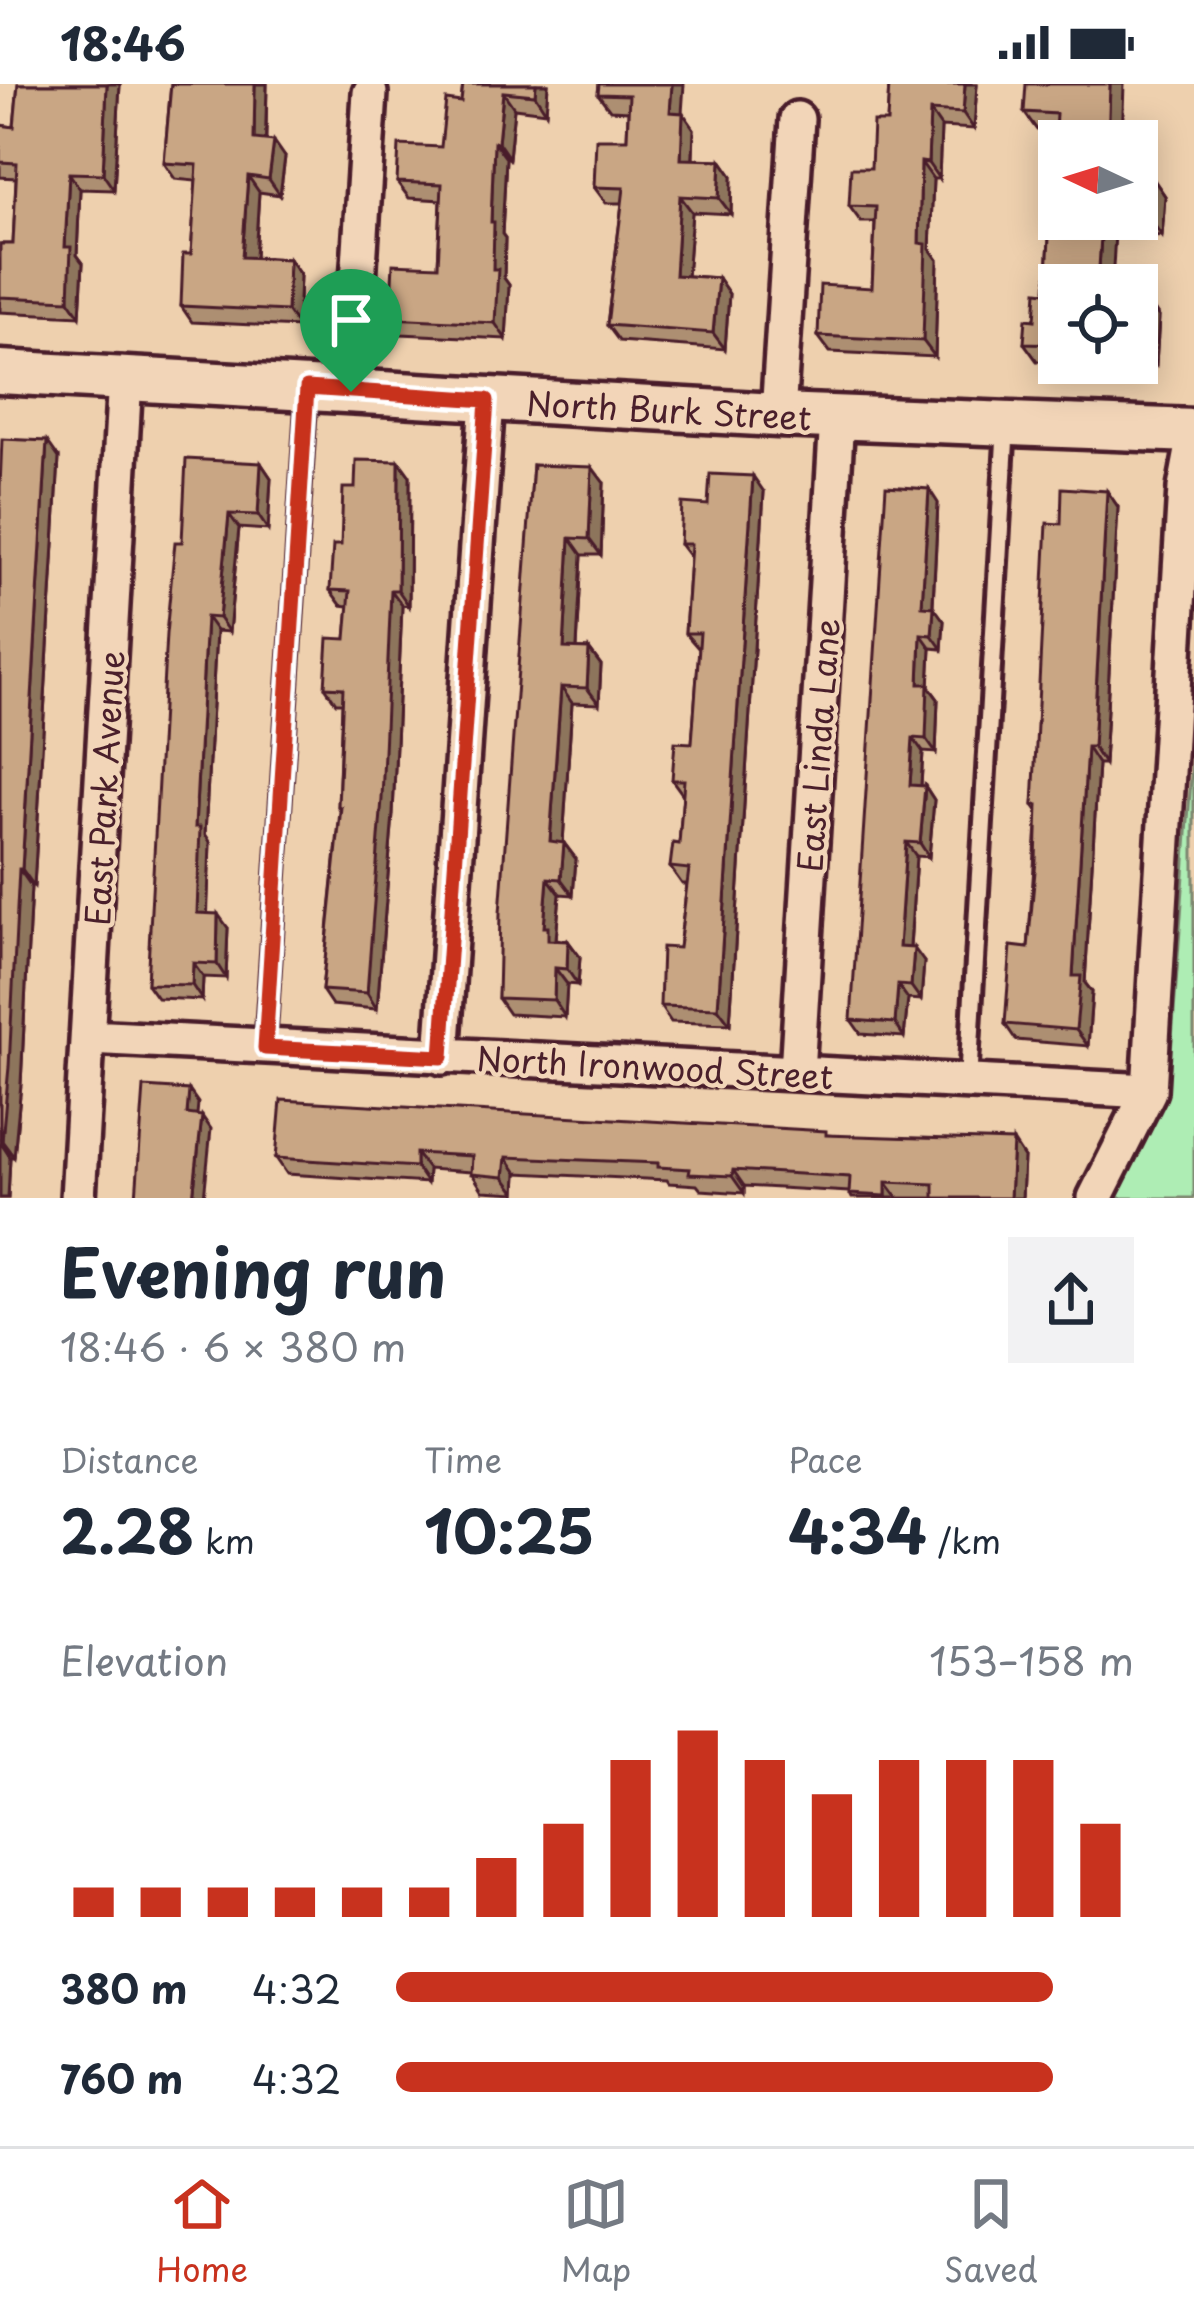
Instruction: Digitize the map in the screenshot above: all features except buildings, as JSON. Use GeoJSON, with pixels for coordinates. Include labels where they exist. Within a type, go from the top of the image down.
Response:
{"type":"FeatureCollection","features":[{"type":"Feature","properties":{"kind":"street"},"geometry":{"type":"LineString","coordinates":[[351,392],[370,93]]}},
{"type":"Feature","properties":{"kind":"street"},"geometry":{"type":"LineString","coordinates":[[778,415],[796,119]]}},
{"type":"Feature","properties":{"kind":"street","name":"North Burk Street"},"geometry":{"type":"LineString","coordinates":[[0,372],[837,418],[1194,431]]}},
{"type":"Feature","properties":{"kind":"street","name":"East Park Avenue"},"geometry":{"type":"LineString","coordinates":[[78,1198],[125,378]]}},
{"type":"Feature","properties":{"kind":"street"},"geometry":{"type":"LineString","coordinates":[[442,1057],[487,400]]}},
{"type":"Feature","properties":{"kind":"street","name":"East Linda Lane"},"geometry":{"type":"LineString","coordinates":[[797,1072],[837,418]]}},
{"type":"Feature","properties":{"kind":"street"},"geometry":{"type":"LineString","coordinates":[[1095,1198],[1148,1091],[1185,488],[1194,440]]}},
{"type":"Feature","properties":{"kind":"street","name":"North Ironwood Street"},"geometry":{"type":"LineString","coordinates":[[89,1037],[1148,1091]]}},
{"type":"Feature","properties":{"kind":"lane"},"geometry":{"type":"LineString","coordinates":[[265,1048],[307,388]]}},
{"type":"Feature","properties":{"kind":"lane"},"geometry":{"type":"LineString","coordinates":[[968,1082],[1006,424]]}},
{"type":"Feature","properties":{"kind":"green space"},"geometry":{"type":"Polygon","coordinates":[[[1194,737],[1194,1198],[1109,1198],[1152,1127],[1170,1067],[1194,737]]]}},
{"type":"Feature","properties":{"kind":"route"},"geometry":{"type":"LineString","coordinates":[[307,388],[351,392],[487,400],[442,1057],[265,1048],[307,388]]}}]}
